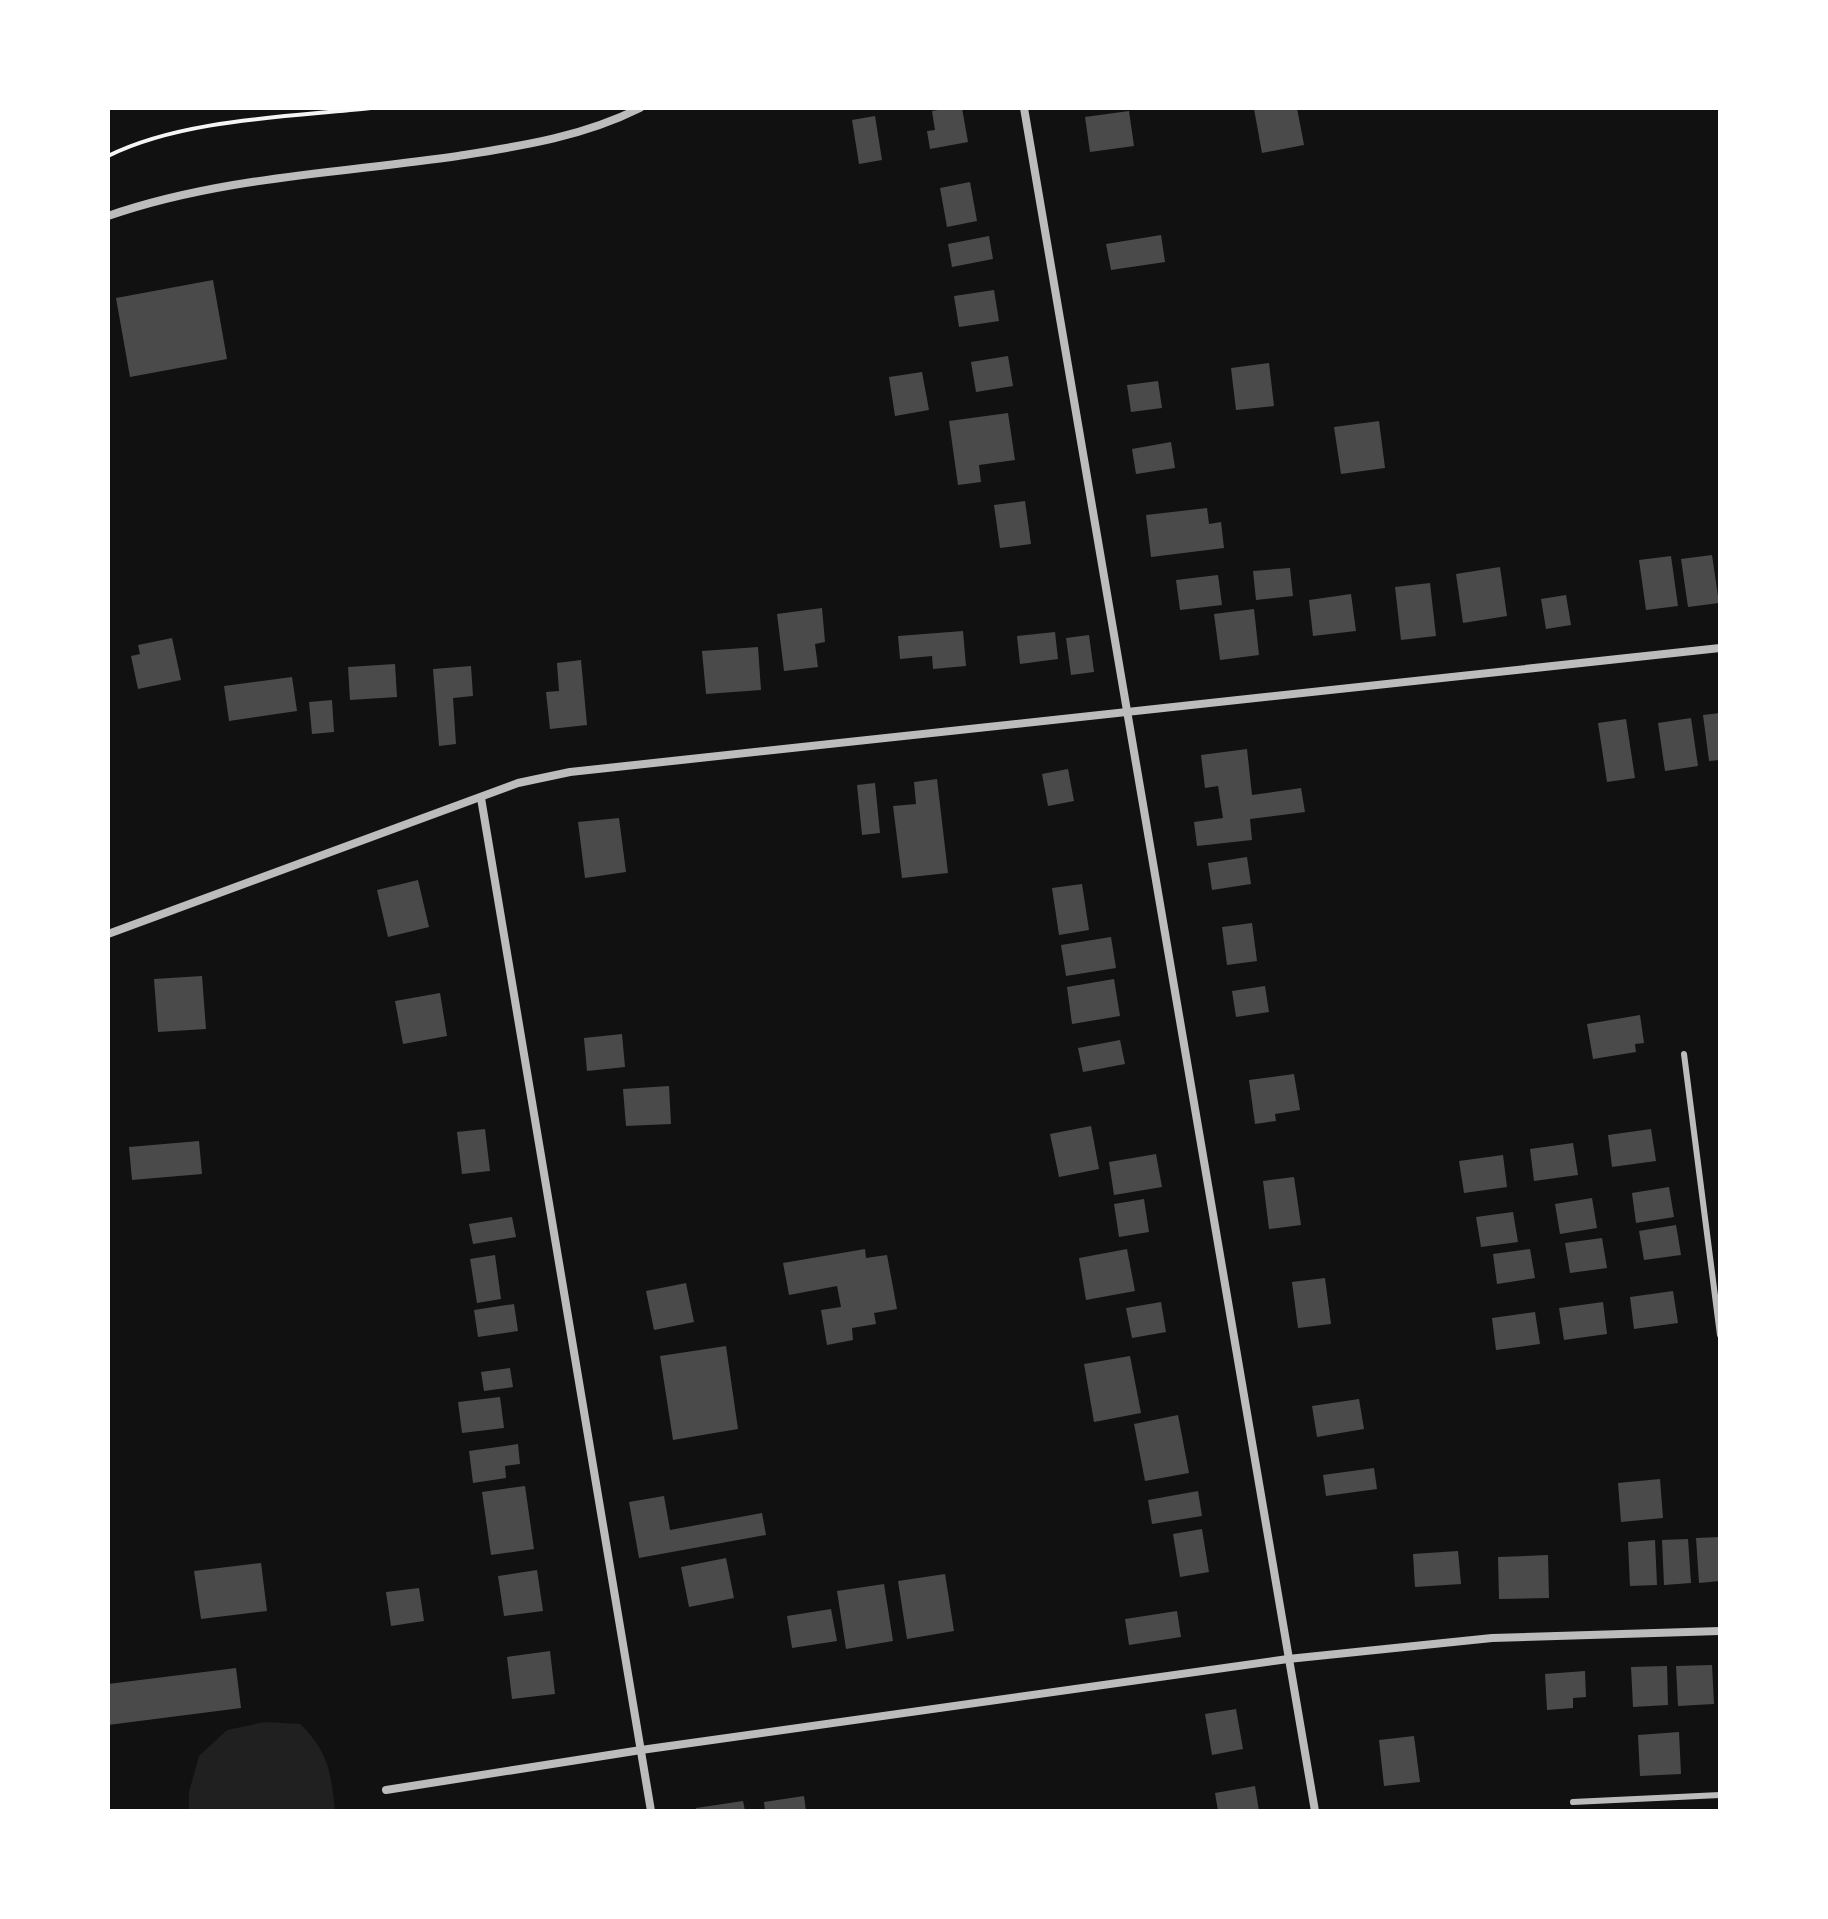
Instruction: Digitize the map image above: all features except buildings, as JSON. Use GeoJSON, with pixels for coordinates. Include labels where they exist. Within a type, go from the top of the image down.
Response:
{"type":"FeatureCollection","features":[{"type":"Feature","properties":{"kind":"street"},"geometry":{"type":"LineString","coordinates":[[108,216],[229,185],[528,145],[577,134],[640,108]]}},
{"type":"Feature","properties":{"kind":"street"},"geometry":{"type":"LineString","coordinates":[[1024,108],[1315,1811]]}},
{"type":"Feature","properties":{"kind":"street"},"geometry":{"type":"LineString","coordinates":[[108,934],[518,783],[570,772],[1720,648]]}},
{"type":"Feature","properties":{"kind":"street"},"geometry":{"type":"LineString","coordinates":[[481,798],[651,1811]]}},
{"type":"Feature","properties":{"kind":"street"},"geometry":{"type":"LineString","coordinates":[[386,1790],[641,1750],[1288,1659],[1492,1638],[1720,1631]]}},
{"type":"Feature","properties":{"kind":"lane"},"geometry":{"type":"LineString","coordinates":[[1684,1054],[1720,1335]]}},
{"type":"Feature","properties":{"kind":"lane"},"geometry":{"type":"LineString","coordinates":[[1573,1802],[1720,1795]]}},
{"type":"Feature","properties":{"kind":"path"},"geometry":{"type":"LineString","coordinates":[[108,156],[123,148],[201,127],[371,108]]}},
{"type":"Feature","properties":{"kind":"shaded area"},"geometry":{"type":"Polygon","coordinates":[[[265,1722],[300,1724],[310,1734],[327,1764],[335,1811],[189,1811],[189,1792],[199,1756],[227,1730],[265,1722]]]}}]}
